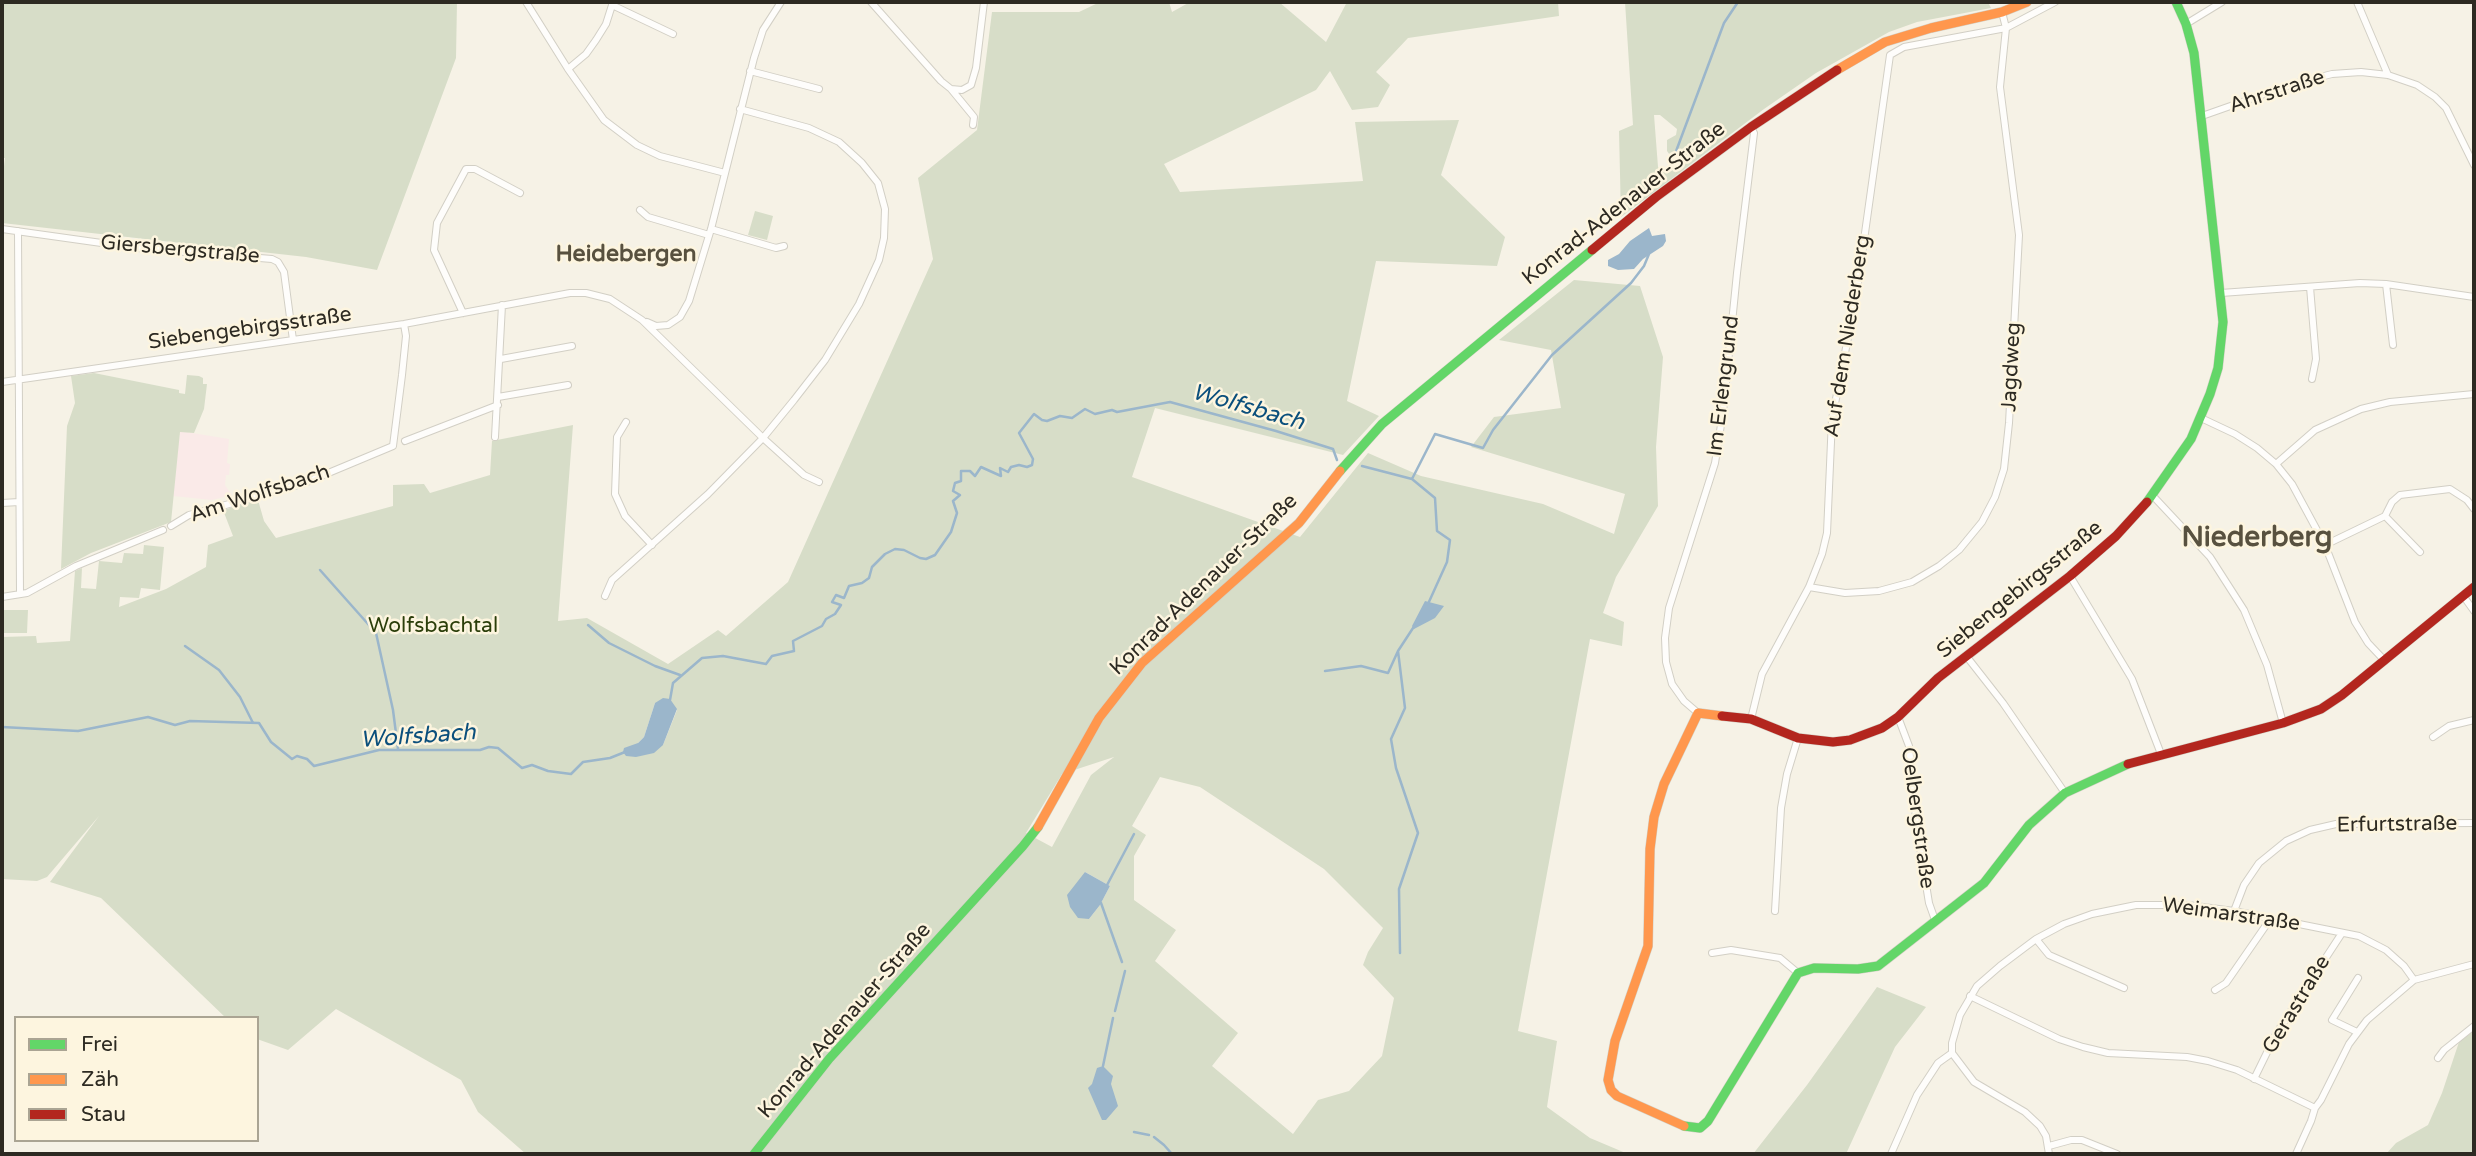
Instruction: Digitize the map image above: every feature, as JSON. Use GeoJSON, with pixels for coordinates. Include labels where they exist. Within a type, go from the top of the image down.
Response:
{"type":"FeatureCollection","features":[{"type":"Feature","properties":{"kind":"street"},"geometry":{"type":"LineString","coordinates":[[526,2],[604,120],[637,145],[660,156],[725,173]]}},
{"type":"Feature","properties":{"kind":"street"},"geometry":{"type":"LineString","coordinates":[[642,320],[656,326],[668,325],[680,317],[689,301],[710,232],[750,71],[763,30],[781,2]]}},
{"type":"Feature","properties":{"kind":"street"},"geometry":{"type":"LineString","coordinates":[[871,2],[951,89],[974,117],[973,125]]}},
{"type":"Feature","properties":{"kind":"street"},"geometry":{"type":"LineString","coordinates":[[951,89],[962,90],[971,85],[976,68],[984,2]]}},
{"type":"Feature","properties":{"kind":"street","name":"Konrad-Adenauer-Straße"},"geometry":{"type":"LineString","coordinates":[[754,1154],[829,1059],[1023,846],[1043,820],[1110,701],[1142,663],[1298,523],[1354,453],[1382,424],[1599,242],[1751,127],[1820,80],[1885,42],[1913,32],[2002,12],[2027,2]]}},
{"type":"Feature","properties":{"kind":"street"},"geometry":{"type":"LineString","coordinates":[[2006,27],[2055,2]]}},
{"type":"Feature","properties":{"kind":"street","name":"Siebengebirgsstraße"},"geometry":{"type":"LineString","coordinates":[[1698,713],[1751,719],[1798,738],[1833,742],[1850,740],[1882,728],[1898,717],[1938,678],[2070,576],[2116,536],[2153,496],[2182,456],[2201,418],[2218,368],[2223,322],[2194,53],[2186,24],[2176,2]]}},
{"type":"Feature","properties":{"kind":"street"},"geometry":{"type":"LineString","coordinates":[[2186,24],[2222,2]]}},
{"type":"Feature","properties":{"kind":"street"},"geometry":{"type":"LineString","coordinates":[[2357,2],[2388,75]]}},
{"type":"Feature","properties":{"kind":"street"},"geometry":{"type":"LineString","coordinates":[[568,69],[586,54],[596,40],[606,24],[613,4],[673,34]]}},
{"type":"Feature","properties":{"kind":"street","name":"Jagdweg"},"geometry":{"type":"LineString","coordinates":[[1809,587],[1845,593],[1879,591],[1912,582],[1940,566],[1959,550],[1982,522],[1995,497],[2004,469],[2009,423],[2019,235],[2000,87],[2006,27],[2002,12]]}},
{"type":"Feature","properties":{"kind":"street","name":"Auf dem Niederberg"},"geometry":{"type":"LineString","coordinates":[[1751,719],[1762,674],[1809,587],[1828,533],[1832,419],[1856,297],[1890,55],[1904,47],[2006,27]]}},
{"type":"Feature","properties":{"kind":"street"},"geometry":{"type":"LineString","coordinates":[[750,71],[819,89]]}},
{"type":"Feature","properties":{"kind":"street","name":"Ahrstraße"},"geometry":{"type":"LineString","coordinates":[[2202,116],[2293,83],[2332,74],[2363,72],[2388,75],[2417,85],[2446,108],[2474,165]]}},
{"type":"Feature","properties":{"kind":"street"},"geometry":{"type":"LineString","coordinates":[[605,596],[612,580],[708,494],[762,438],[825,360],[859,304],[879,260],[884,238],[885,209],[878,183],[862,163],[839,142],[803,126],[740,108]]}},
{"type":"Feature","properties":{"kind":"street","name":"Im Erlengrund"},"geometry":{"type":"LineString","coordinates":[[1698,713],[1684,701],[1672,684],[1665,638],[1669,608],[1716,463],[1754,133],[1751,127]]}},
{"type":"Feature","properties":{"kind":"street"},"geometry":{"type":"LineString","coordinates":[[463,313],[434,250],[437,223],[466,169],[475,169],[520,193]]}},
{"type":"Feature","properties":{"kind":"street"},"geometry":{"type":"LineString","coordinates":[[640,210],[648,217],[776,248],[783,246]]}},
{"type":"Feature","properties":{"kind":"street","name":"Giersbergstraße"},"geometry":{"type":"LineString","coordinates":[[2,229],[137,248],[272,259],[278,262],[284,271],[293,340]]}},
{"type":"Feature","properties":{"kind":"street"},"geometry":{"type":"LineString","coordinates":[[18,231],[20,594]]}},
{"type":"Feature","properties":{"kind":"street"},"geometry":{"type":"LineString","coordinates":[[2221,293],[2386,284],[2474,297]]}},
{"type":"Feature","properties":{"kind":"street"},"geometry":{"type":"LineString","coordinates":[[2386,284],[2393,345]]}},
{"type":"Feature","properties":{"kind":"street"},"geometry":{"type":"LineString","coordinates":[[2310,287],[2316,359],[2312,379]]}},
{"type":"Feature","properties":{"kind":"street","name":"Siebengebirgsstraße"},"geometry":{"type":"LineString","coordinates":[[2,382],[404,324],[570,293],[586,293],[611,299],[642,320],[762,438],[804,475],[818,482]]}},
{"type":"Feature","properties":{"kind":"street"},"geometry":{"type":"LineString","coordinates":[[495,437],[502,305]]}},
{"type":"Feature","properties":{"kind":"street","name":"Am Wolfsbach"},"geometry":{"type":"LineString","coordinates":[[171,526],[189,515],[302,484],[393,446],[406,335],[404,324]]}},
{"type":"Feature","properties":{"kind":"street"},"geometry":{"type":"LineString","coordinates":[[500,359],[572,346]]}},
{"type":"Feature","properties":{"kind":"street"},"geometry":{"type":"LineString","coordinates":[[405,441],[498,401],[568,386]]}},
{"type":"Feature","properties":{"kind":"street"},"geometry":{"type":"LineString","coordinates":[[2276,464],[2315,430],[2361,409],[2390,402],[2474,394]]}},
{"type":"Feature","properties":{"kind":"street"},"geometry":{"type":"LineString","coordinates":[[2201,418],[2235,434],[2276,464],[2292,484],[2325,545],[2355,622],[2368,643],[2385,661]]}},
{"type":"Feature","properties":{"kind":"street"},"geometry":{"type":"LineString","coordinates":[[626,422],[617,437],[615,494],[625,516],[652,545]]}},
{"type":"Feature","properties":{"kind":"street"},"geometry":{"type":"LineString","coordinates":[[2325,545],[2385,516],[2392,502],[2400,495],[2450,489],[2468,500],[2474,509]]}},
{"type":"Feature","properties":{"kind":"street"},"geometry":{"type":"LineString","coordinates":[[2153,496],[2210,557],[2244,610],[2267,665],[2283,723]]}},
{"type":"Feature","properties":{"kind":"street"},"geometry":{"type":"LineString","coordinates":[[2,503],[19,502]]}},
{"type":"Feature","properties":{"kind":"street"},"geometry":{"type":"LineString","coordinates":[[2385,516],[2420,552]]}},
{"type":"Feature","properties":{"kind":"street","name":"Am Wolfsbach"},"geometry":{"type":"LineString","coordinates":[[2,597],[27,593],[76,566],[163,530]]}},
{"type":"Feature","properties":{"kind":"street"},"geometry":{"type":"LineString","coordinates":[[2070,576],[2132,679],[2161,754]]}},
{"type":"Feature","properties":{"kind":"street"},"geometry":{"type":"LineString","coordinates":[[1698,713],[1664,784],[1654,817],[1650,849],[1650,925],[1647,946],[1615,1041],[1608,1080],[1611,1090],[1618,1096],[1688,1127],[1700,1128],[1709,1121],[1798,973],[1814,968],[1858,969],[1878,966],[1984,883],[2029,825],[2065,793],[2117,767],[2283,723],[2321,709],[2385,661],[2474,587]]}},
{"type":"Feature","properties":{"kind":"street"},"geometry":{"type":"LineString","coordinates":[[2464,597],[2474,611]]}},
{"type":"Feature","properties":{"kind":"street"},"geometry":{"type":"LineString","coordinates":[[1967,657],[2003,703],[2065,793]]}},
{"type":"Feature","properties":{"kind":"street","name":"Oelbergstraße"},"geometry":{"type":"LineString","coordinates":[[1898,717],[1910,755],[1917,829],[1929,902],[1935,919]]}},
{"type":"Feature","properties":{"kind":"street"},"geometry":{"type":"LineString","coordinates":[[2433,737],[2449,726],[2474,720]]}},
{"type":"Feature","properties":{"kind":"street"},"geometry":{"type":"LineString","coordinates":[[1774,911],[1782,808],[1787,775],[1798,738]]}},
{"type":"Feature","properties":{"kind":"street","name":"Erfurtstraße"},"geometry":{"type":"LineString","coordinates":[[2234,911],[2244,886],[2259,863],[2286,841],[2310,830],[2336,824],[2474,823]]}},
{"type":"Feature","properties":{"kind":"street","name":"Weimarstraße"},"geometry":{"type":"LineString","coordinates":[[1952,1052],[1954,1032],[1960,1015],[1970,996],[1988,975],[2036,939],[2064,924],[2119,907],[2145,904],[2188,905],[2234,911],[2358,936],[2386,950],[2404,966],[2414,980]]}},
{"type":"Feature","properties":{"kind":"street"},"geometry":{"type":"LineString","coordinates":[[2215,990],[2226,983],[2271,918]]}},
{"type":"Feature","properties":{"kind":"street","name":"Gerastraße"},"geometry":{"type":"LineString","coordinates":[[2254,1079],[2276,1034],[2342,933]]}},
{"type":"Feature","properties":{"kind":"street"},"geometry":{"type":"LineString","coordinates":[[2036,939],[2049,954],[2124,988]]}},
{"type":"Feature","properties":{"kind":"street"},"geometry":{"type":"LineString","coordinates":[[1712,953],[1731,950],[1780,958],[1798,973]]}},
{"type":"Feature","properties":{"kind":"street"},"geometry":{"type":"LineString","coordinates":[[2295,1154],[2315,1108],[2357,1032],[2367,1020],[2414,980],[2474,964]]}},
{"type":"Feature","properties":{"kind":"street"},"geometry":{"type":"LineString","coordinates":[[2357,1032],[2332,1020],[2358,978]]}},
{"type":"Feature","properties":{"kind":"street"},"geometry":{"type":"LineString","coordinates":[[1970,996],[2059,1039],[2083,1047],[2108,1053],[2197,1059],[2221,1065],[2315,1108]]}},
{"type":"Feature","properties":{"kind":"street"},"geometry":{"type":"LineString","coordinates":[[2438,1058],[2474,1026]]}},
{"type":"Feature","properties":{"kind":"street"},"geometry":{"type":"LineString","coordinates":[[1891,1154],[1917,1095],[1938,1063],[1952,1052],[1974,1082],[2033,1118],[2046,1136],[2049,1150],[2071,1140],[2082,1140],[2117,1154]]}},
{"type":"Feature","properties":{"kind":"shaded area"},"geometry":{"type":"Polygon","coordinates":[[[180,431],[229,439],[227,463],[230,464],[225,485],[232,495],[212,500],[173,496],[180,431]]]}},
{"type":"Feature","properties":{"kind":"green space"},"geometry":{"type":"Polygon","coordinates":[[[2,2],[457,2],[456,58],[377,270],[306,257],[2,223],[5,158],[2,158],[2,2]]]}},
{"type":"Feature","properties":{"kind":"green space","name":"Wolfsbachtal"},"geometry":{"type":"Polygon","coordinates":[[[1100,2],[1169,2],[1172,12],[1190,2],[1279,2],[1326,42],[1347,2],[1558,2],[1559,16],[1408,38],[1376,72],[1390,85],[1378,107],[1352,110],[1330,71],[1316,90],[1164,164],[1180,192],[1363,181],[1355,122],[1459,120],[1441,175],[1505,237],[1497,266],[1376,261],[1347,401],[1379,416],[1343,455],[1155,408],[1132,477],[1300,537],[1368,453],[1421,476],[1543,504],[1614,534],[1625,494],[1471,447],[1494,417],[1561,408],[1551,350],[1499,340],[1574,280],[1640,286],[1663,357],[1656,447],[1658,506],[1616,577],[1603,613],[1624,622],[1622,646],[1590,639],[1518,1031],[1557,1041],[1547,1107],[1590,1138],[1628,1154],[526,1154],[478,1112],[461,1080],[336,1009],[288,1050],[259,1040],[259,1016],[224,1016],[101,898],[50,882],[99,816],[47,877],[37,881],[2,879],[2,637],[36,636],[37,643],[70,641],[75,571],[82,568],[81,588],[96,589],[99,561],[122,563],[124,553],[143,554],[144,545],[164,547],[160,590],[141,588],[139,598],[120,597],[119,607],[166,589],[206,567],[208,545],[233,536],[223,510],[258,500],[264,521],[276,538],[393,506],[393,485],[424,484],[430,493],[490,475],[492,441],[573,425],[558,621],[587,618],[668,664],[718,630],[726,636],[788,582],[933,259],[918,178],[977,130],[992,12],[1079,12],[1100,2]],[[655,703],[644,737],[638,743],[663,745],[677,710],[655,703]],[[1114,757],[1062,774],[1026,833],[1052,847],[1091,775],[1114,757]],[[1160,777],[1132,826],[1146,835],[1134,856],[1134,900],[1176,930],[1155,961],[1238,1033],[1212,1066],[1293,1134],[1318,1100],[1349,1091],[1382,1056],[1394,998],[1363,965],[1383,928],[1324,869],[1200,787],[1160,777]],[[1085,872],[1089,919],[1110,886],[1085,872]]]}},
{"type":"Feature","properties":{"kind":"green space"},"geometry":{"type":"Polygon","coordinates":[[[1625,2],[1988,2],[1991,8],[1917,22],[1889,32],[1816,73],[1621,217],[1619,131],[1633,125],[1625,2]],[[1654,115],[1658,167],[1662,170],[1673,170],[1691,158],[1690,155],[1672,158],[1667,151],[1667,140],[1676,135],[1677,129],[1660,115],[1654,115]]]}},
{"type":"Feature","properties":{"kind":"green space"},"geometry":{"type":"Polygon","coordinates":[[[755,211],[773,216],[767,240],[748,235],[755,211]]]}},
{"type":"Feature","properties":{"kind":"green space"},"geometry":{"type":"Polygon","coordinates":[[[94,373],[179,390],[179,393],[185,394],[187,375],[199,376],[203,378],[203,384],[207,384],[204,409],[194,433],[180,432],[171,522],[91,553],[61,569],[67,426],[75,403],[71,376],[94,373]]]}},
{"type":"Feature","properties":{"kind":"green space"},"geometry":{"type":"Polygon","coordinates":[[[2,610],[28,610],[27,633],[2,633],[2,610]]]}},
{"type":"Feature","properties":{"kind":"green space"},"geometry":{"type":"Polygon","coordinates":[[[1877,987],[1926,1007],[1895,1047],[1846,1154],[1753,1154],[1807,1085],[1877,987]]]}},
{"type":"Feature","properties":{"kind":"green space"},"geometry":{"type":"Polygon","coordinates":[[[2474,1031],[2474,1154],[2386,1154],[2396,1143],[2428,1125],[2459,1042],[2474,1031]]]}},
{"type":"Feature","properties":{"kind":"water"},"geometry":{"type":"Polygon","coordinates":[[[1649,228],[1652,236],[1665,234],[1666,241],[1663,246],[1643,259],[1634,269],[1618,270],[1608,266],[1608,260],[1649,228]]]}},
{"type":"Feature","properties":{"kind":"water"},"geometry":{"type":"Polygon","coordinates":[[[1425,601],[1444,606],[1435,618],[1414,629],[1412,626],[1425,601]]]}},
{"type":"Feature","properties":{"kind":"water"},"geometry":{"type":"Polygon","coordinates":[[[663,698],[670,699],[677,709],[663,745],[654,753],[626,756],[624,748],[638,743],[644,737],[655,703],[663,698]]]}},
{"type":"Feature","properties":{"kind":"water"},"geometry":{"type":"Polygon","coordinates":[[[1085,872],[1110,886],[1089,919],[1078,918],[1070,907],[1067,895],[1085,872]]]}},
{"type":"Feature","properties":{"kind":"water"},"geometry":{"type":"Polygon","coordinates":[[[1103,1066],[1113,1076],[1111,1084],[1118,1106],[1106,1120],[1102,1120],[1088,1088],[1097,1068],[1103,1066]]]}},
{"type":"Feature","properties":{"kind":"waterway","name":"Wolfsbach"},"geometry":{"type":"LineString","coordinates":[[1675,154],[1724,23],[1738,2]]}},
{"type":"Feature","properties":{"kind":"waterway","name":"Wolfsbach"},"geometry":{"type":"LineString","coordinates":[[1362,466],[1412,479],[1435,434],[1483,448],[1493,430],[1552,355],[1631,283],[1649,254]]}},
{"type":"Feature","properties":{"kind":"waterway","name":"Wolfsbach"},"geometry":{"type":"LineString","coordinates":[[670,700],[673,683],[702,658],[723,656],[766,664],[772,656],[794,651],[793,641],[822,626],[826,619],[835,614],[841,605],[832,602],[836,595],[844,598],[849,586],[869,578],[872,567],[885,554],[895,549],[926,559],[935,555],[951,532],[957,513],[953,501],[960,495],[953,491],[955,483],[961,481],[961,471],[970,471],[975,476],[981,467],[1001,476],[1000,468],[1008,472],[1011,467],[1032,465],[1033,459],[1019,433],[1034,414],[1047,421],[1060,416],[1072,418],[1085,409],[1095,414],[1170,402],[1333,449],[1337,460]]}},
{"type":"Feature","properties":{"kind":"waterway"},"geometry":{"type":"LineString","coordinates":[[1412,479],[1435,498],[1437,531],[1450,540],[1447,562],[1428,604]]}},
{"type":"Feature","properties":{"kind":"waterway"},"geometry":{"type":"LineString","coordinates":[[320,570],[376,633],[393,710],[398,749]]}},
{"type":"Feature","properties":{"kind":"waterway"},"geometry":{"type":"LineString","coordinates":[[588,625],[609,643],[680,675]]}},
{"type":"Feature","properties":{"kind":"waterway"},"geometry":{"type":"LineString","coordinates":[[1325,671],[1361,666],[1388,673],[1415,625]]}},
{"type":"Feature","properties":{"kind":"waterway"},"geometry":{"type":"LineString","coordinates":[[185,646],[219,670],[240,697],[253,723]]}},
{"type":"Feature","properties":{"kind":"waterway"},"geometry":{"type":"LineString","coordinates":[[1398,651],[1405,708],[1391,739],[1396,768],[1418,833],[1399,889],[1400,953]]}},
{"type":"Feature","properties":{"kind":"waterway","name":"Wolfsbach"},"geometry":{"type":"LineString","coordinates":[[2,727],[78,731],[148,717],[175,725],[190,721],[259,723],[271,742],[292,759],[297,756],[307,759],[314,766],[379,750],[480,750],[489,747],[498,748],[522,768],[532,765],[548,771],[571,774],[583,762],[610,758],[625,752]]}},
{"type":"Feature","properties":{"kind":"waterway"},"geometry":{"type":"LineString","coordinates":[[1106,887],[1134,834]]}},
{"type":"Feature","properties":{"kind":"waterway"},"geometry":{"type":"LineString","coordinates":[[1101,903],[1122,962]]}},
{"type":"Feature","properties":{"kind":"waterway"},"geometry":{"type":"LineString","coordinates":[[1115,1011],[1125,971]]}},
{"type":"Feature","properties":{"kind":"waterway"},"geometry":{"type":"LineString","coordinates":[[1103,1066],[1113,1018]]}},
{"type":"Feature","properties":{"kind":"waterway"},"geometry":{"type":"LineString","coordinates":[[1134,1132],[1149,1135]]}},
{"type":"Feature","properties":{"kind":"waterway"},"geometry":{"type":"LineString","coordinates":[[1154,1137],[1172,1154]]}},
{"type":"Feature","properties":{"kind":"traffic: fast"},"geometry":{"type":"LineString","coordinates":[[2147,502],[2191,439],[2218,368],[2223,322],[2194,53],[2186,24],[2176,2]]}},
{"type":"Feature","properties":{"kind":"traffic: fast"},"geometry":{"type":"LineString","coordinates":[[1340,471],[1382,424],[1592,250]]}},
{"type":"Feature","properties":{"kind":"traffic: fast"},"geometry":{"type":"LineString","coordinates":[[1684,1126],[1700,1128],[1708,1121],[1798,973],[1814,968],[1858,969],[1878,966],[1984,883],[2029,825],[2065,793],[2128,764]]}},
{"type":"Feature","properties":{"kind":"traffic: fast"},"geometry":{"type":"LineString","coordinates":[[754,1154],[829,1059],[1038,827]]}},
{"type":"Feature","properties":{"kind":"traffic: slow"},"geometry":{"type":"LineString","coordinates":[[1837,70],[1885,42],[1931,28],[2002,12],[2027,2]]}},
{"type":"Feature","properties":{"kind":"traffic: slow"},"geometry":{"type":"LineString","coordinates":[[1038,827],[1099,718],[1142,663],[1299,523],[1340,471]]}},
{"type":"Feature","properties":{"kind":"traffic: slow"},"geometry":{"type":"LineString","coordinates":[[1684,1126],[1617,1096],[1611,1090],[1608,1080],[1615,1041],[1648,946],[1650,849],[1654,817],[1664,784],[1698,713],[1722,716]]}},
{"type":"Feature","properties":{"kind":"traffic: jam"},"geometry":{"type":"LineString","coordinates":[[1592,250],[1656,197],[1751,127],[1837,70]]}},
{"type":"Feature","properties":{"kind":"traffic: jam"},"geometry":{"type":"LineString","coordinates":[[1722,716],[1751,719],[1798,738],[1833,742],[1850,740],[1882,728],[1898,717],[1938,678],[2070,576],[2116,536],[2147,502]]}},
{"type":"Feature","properties":{"kind":"traffic: jam"},"geometry":{"type":"LineString","coordinates":[[2128,764],[2283,723],[2321,709],[2342,695],[2474,587]]}},
{"type":"Feature","properties":{"kind":"district","name":"Heidebergen"},"geometry":{"type":"Point","coordinates":[626,255]}},
{"type":"Feature","properties":{"kind":"district","name":"Niederberg"},"geometry":{"type":"Point","coordinates":[2257,539]}}]}
